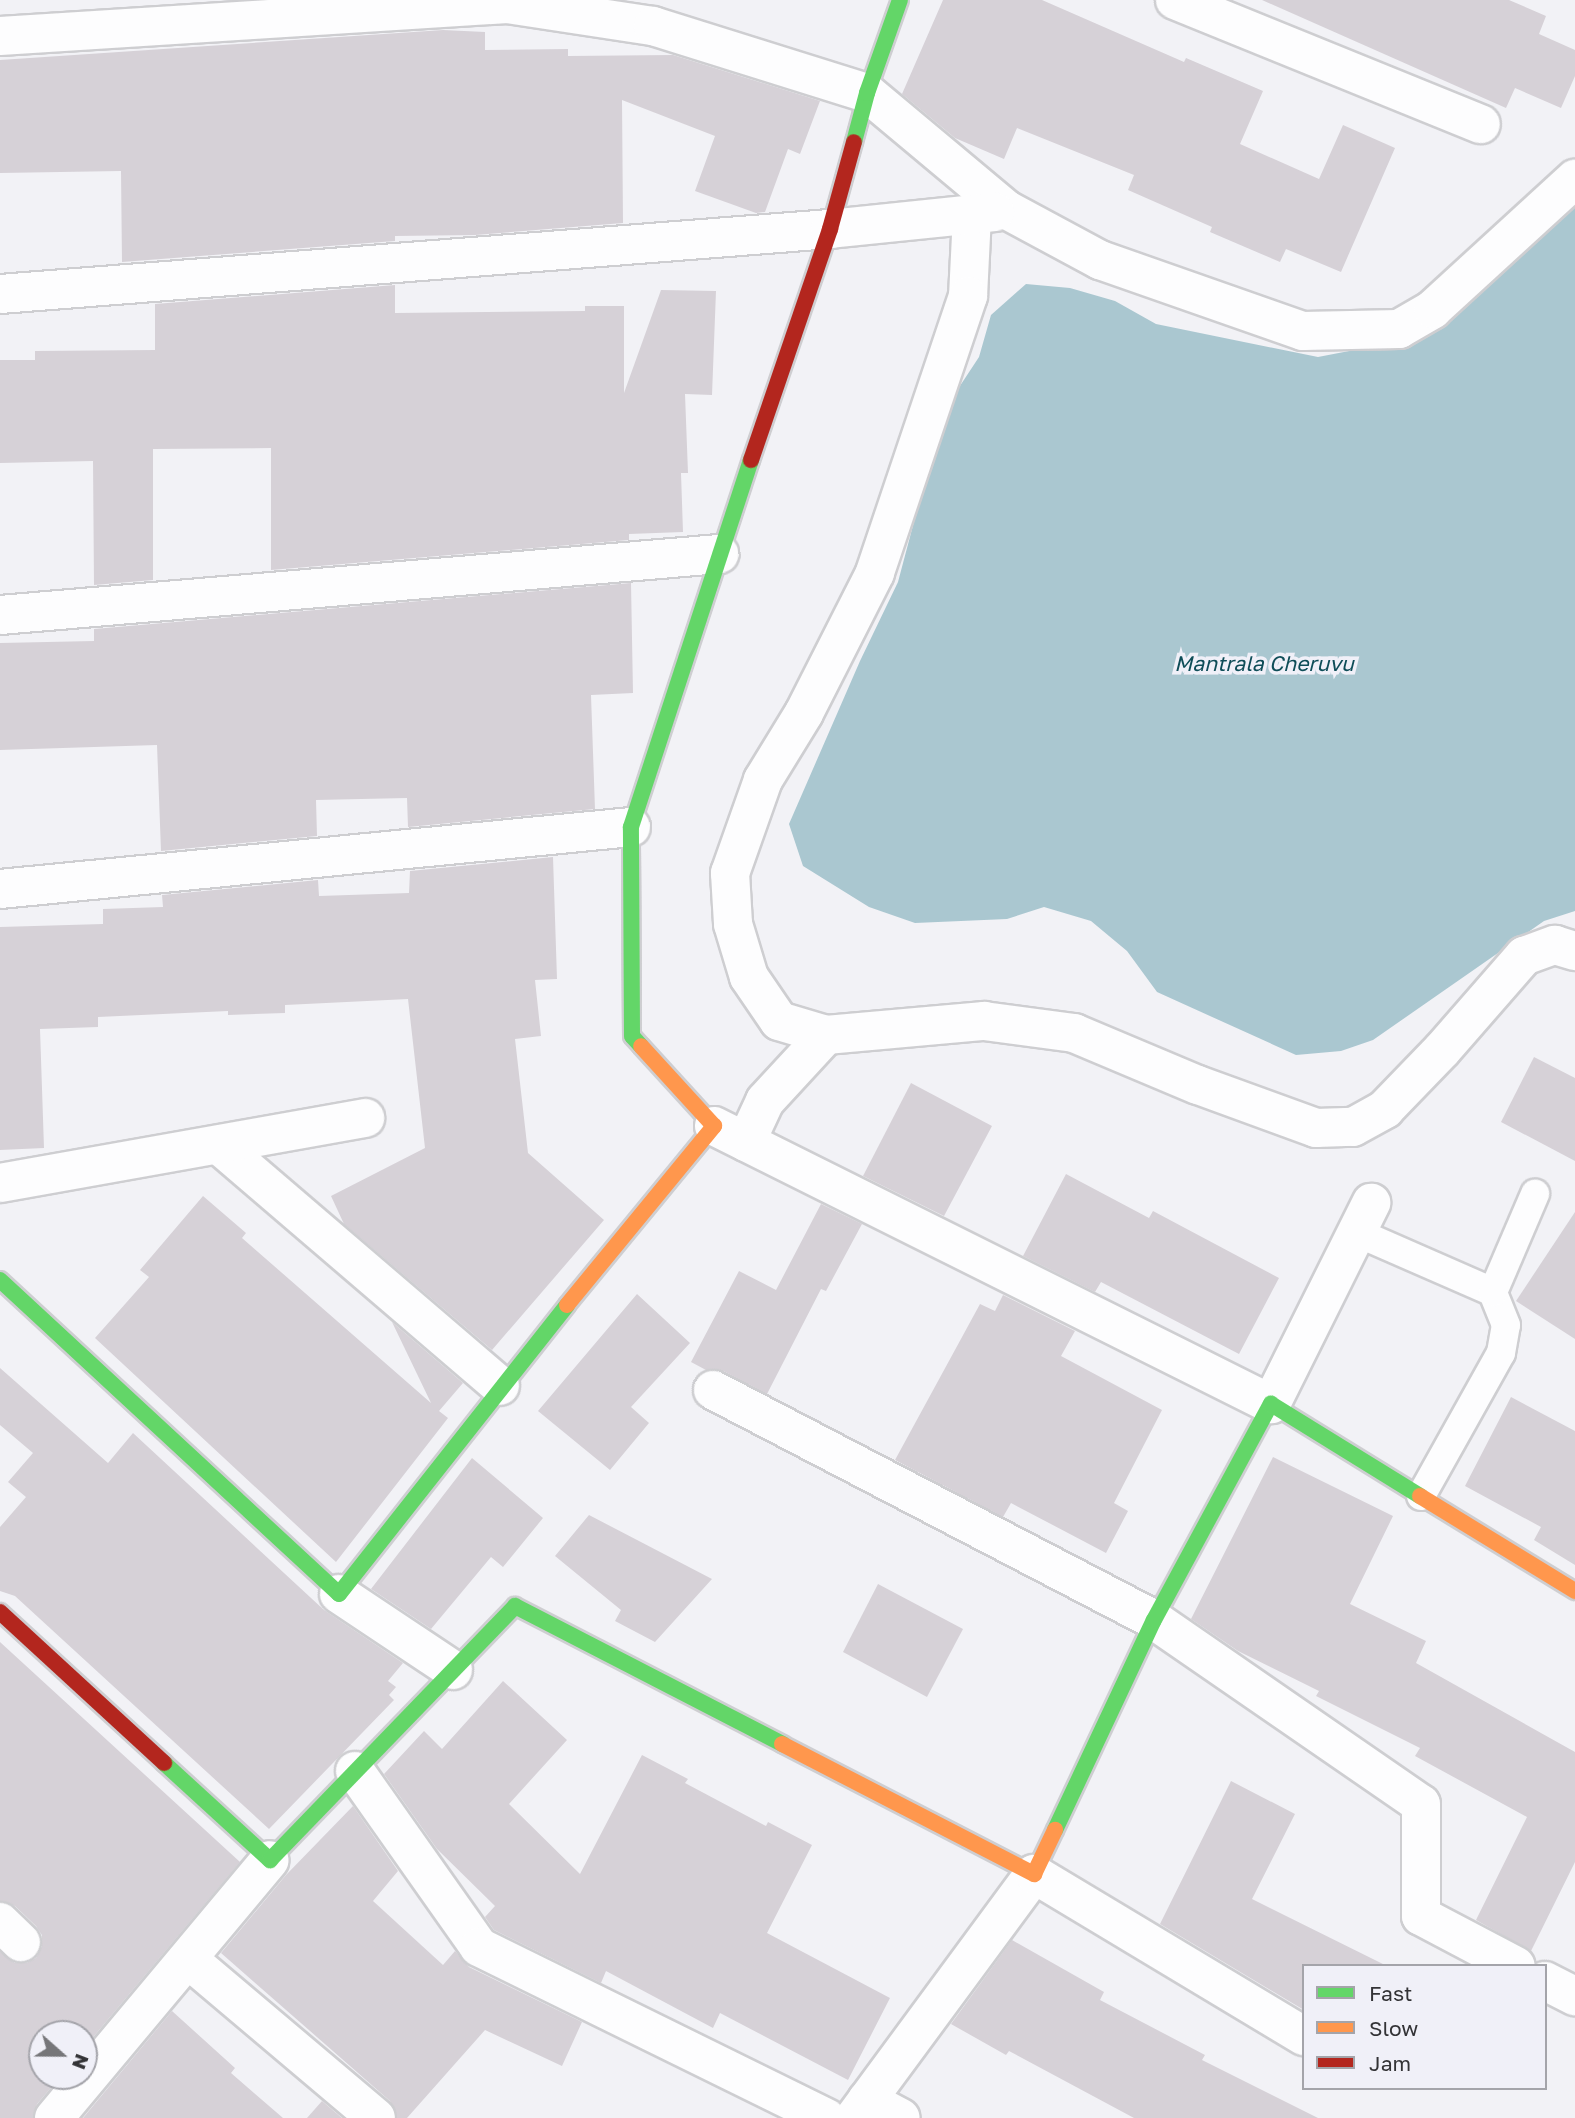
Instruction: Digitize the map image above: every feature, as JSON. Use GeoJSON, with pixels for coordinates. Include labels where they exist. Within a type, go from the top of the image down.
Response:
{"type":"FeatureCollection","features":[{"type":"Feature","properties":{"kind":"street"},"geometry":{"type":"LineString","coordinates":[[900,0],[867,93],[830,229],[719,554],[631,827],[632,1036],[730,1134],[1271,1404],[1575,1591]]}},
{"type":"Feature","properties":{"kind":"street"},"geometry":{"type":"LineString","coordinates":[[1175,0],[1481,124]]}},
{"type":"Feature","properties":{"kind":"street"},"geometry":{"type":"LineString","coordinates":[[0,36],[507,4],[656,13],[867,93],[989,212],[1100,260],[1303,331],[1399,329],[1433,309],[1575,179]]}},
{"type":"Feature","properties":{"kind":"street"},"geometry":{"type":"LineString","coordinates":[[0,294],[830,229],[989,212]]}},
{"type":"Feature","properties":{"kind":"street"},"geometry":{"type":"LineString","coordinates":[[989,212],[968,296],[875,573],[804,713],[763,780],[730,873],[733,925],[749,977],[779,1021],[826,1035],[984,1021],[1074,1033],[1198,1085],[1316,1128],[1353,1127],[1385,1109],[1442,1050],[1524,956],[1555,946],[1575,951]]}},
{"type":"Feature","properties":{"kind":"street"},"geometry":{"type":"LineString","coordinates":[[0,615],[719,554]]}},
{"type":"Feature","properties":{"kind":"street"},"geometry":{"type":"LineString","coordinates":[[0,889],[631,827]]}},
{"type":"Feature","properties":{"kind":"street"},"geometry":{"type":"LineString","coordinates":[[339,1594],[500,1386],[730,1134],[765,1101],[826,1035]]}},
{"type":"Feature","properties":{"kind":"street"},"geometry":{"type":"LineString","coordinates":[[0,1183],[365,1118]]}},
{"type":"Feature","properties":{"kind":"street"},"geometry":{"type":"LineString","coordinates":[[219,1145],[500,1386]]}},
{"type":"Feature","properties":{"kind":"street"},"geometry":{"type":"LineString","coordinates":[[901,2118],[861,2109],[1034,1874],[1154,1620],[1271,1404],[1364,1218]]}},
{"type":"Feature","properties":{"kind":"street"},"geometry":{"type":"LineString","coordinates":[[0,1280],[339,1594],[453,1670]]}},
{"type":"Feature","properties":{"kind":"street"},"geometry":{"type":"LineString","coordinates":[[713,1390],[1154,1620],[1421,1804],[1421,1916],[1512,1964]]}},
{"type":"Feature","properties":{"kind":"street"},"geometry":{"type":"LineString","coordinates":[[54,2118],[270,1860],[515,1606],[1034,1874],[1302,2035]]}},
{"type":"Feature","properties":{"kind":"street"},"geometry":{"type":"LineString","coordinates":[[0,1612],[270,1860]]}},
{"type":"Feature","properties":{"kind":"street"},"geometry":{"type":"LineString","coordinates":[[355,1772],[479,1947],[826,2118]]}},
{"type":"Feature","properties":{"kind":"street"},"geometry":{"type":"LineString","coordinates":[[188,1959],[376,2118]]}},
{"type":"Feature","properties":{"kind":"street"},"geometry":{"type":"LineString","coordinates":[[1547,1982],[1575,1996]]}},
{"type":"Feature","properties":{"kind":"lane"},"geometry":{"type":"LineString","coordinates":[[1493,1292],[1535,1194]]}},
{"type":"Feature","properties":{"kind":"lane"},"geometry":{"type":"LineString","coordinates":[[1364,1218],[1493,1292],[1506,1325],[1501,1353],[1421,1496]]}},
{"type":"Feature","properties":{"kind":"water","name":"Mantrala Cheruvu"},"geometry":{"type":"Polygon","coordinates":[[[1575,187],[1575,911],[1544,921],[1373,1040],[1341,1051],[1296,1055],[1157,992],[1127,951],[1091,921],[1044,907],[1007,919],[915,923],[869,907],[803,866],[789,824],[860,661],[898,582],[950,401],[979,357],[991,315],[1026,284],[1070,288],[1115,301],[1156,324],[1318,357],[1427,336],[1517,249],[1575,187]]]}},
{"type":"Feature","properties":{"kind":"building"},"geometry":{"type":"Polygon","coordinates":[[[943,0],[1042,0],[1184,62],[1186,58],[1263,91],[1240,144],[1319,179],[1343,125],[1395,148],[1341,272],[1286,249],[1280,262],[1210,232],[1212,227],[1128,190],[1134,175],[1017,128],[1004,159],[955,138],[902,94],[943,0]]]}},
{"type":"Feature","properties":{"kind":"building"},"geometry":{"type":"Polygon","coordinates":[[[1262,0],[1509,0],[1546,16],[1539,34],[1575,50],[1575,76],[1561,108],[1515,88],[1506,108],[1262,0]]]}},
{"type":"Feature","properties":{"kind":"building"},"geometry":{"type":"Polygon","coordinates":[[[443,30],[485,32],[485,50],[568,49],[568,56],[673,55],[820,101],[800,154],[788,149],[765,212],[756,213],[695,191],[715,136],[622,100],[623,223],[475,235],[395,236],[395,241],[122,262],[121,171],[0,173],[0,60],[443,30]]]}},
{"type":"Feature","properties":{"kind":"building"},"geometry":{"type":"Polygon","coordinates":[[[395,285],[395,313],[585,311],[585,306],[624,306],[624,393],[661,290],[716,291],[712,395],[685,394],[688,473],[681,473],[683,532],[629,534],[629,540],[271,570],[271,448],[153,449],[153,580],[94,585],[93,461],[0,463],[0,360],[35,360],[35,351],[155,350],[155,304],[395,285]]]}},
{"type":"Feature","properties":{"kind":"building"},"geometry":{"type":"Polygon","coordinates":[[[631,583],[633,693],[591,695],[595,809],[408,827],[407,798],[316,800],[317,836],[161,851],[157,745],[0,750],[0,643],[94,641],[94,629],[631,583]]]}},
{"type":"Feature","properties":{"kind":"building"},"geometry":{"type":"Polygon","coordinates":[[[553,857],[557,979],[535,980],[541,1036],[515,1039],[528,1153],[604,1220],[492,1350],[344,1224],[331,1196],[425,1148],[408,999],[285,1005],[285,1013],[228,1015],[228,1011],[98,1017],[98,1027],[40,1029],[44,1148],[0,1150],[0,927],[103,924],[103,909],[163,907],[162,895],[318,880],[319,896],[409,893],[410,871],[553,857]]]}},
{"type":"Feature","properties":{"kind":"building"},"geometry":{"type":"Polygon","coordinates":[[[1534,1057],[1575,1078],[1575,1161],[1501,1122],[1534,1057]]]}},
{"type":"Feature","properties":{"kind":"building"},"geometry":{"type":"Polygon","coordinates":[[[911,1083],[992,1126],[944,1216],[863,1176],[911,1083]]]}},
{"type":"Feature","properties":{"kind":"building"},"geometry":{"type":"Polygon","coordinates":[[[1066,1174],[1149,1218],[1153,1211],[1279,1278],[1239,1354],[1101,1282],[1095,1292],[1023,1256],[1066,1174]]]}},
{"type":"Feature","properties":{"kind":"building"},"geometry":{"type":"Polygon","coordinates":[[[203,1196],[246,1233],[242,1238],[431,1403],[392,1322],[463,1383],[439,1411],[448,1418],[336,1562],[95,1338],[149,1277],[140,1270],[203,1196]]]}},
{"type":"Feature","properties":{"kind":"building"},"geometry":{"type":"Polygon","coordinates":[[[821,1204],[862,1224],[826,1291],[821,1289],[767,1394],[723,1371],[706,1370],[691,1362],[739,1271],[776,1290],[821,1204]]]}},
{"type":"Feature","properties":{"kind":"building"},"geometry":{"type":"Polygon","coordinates":[[[1575,1212],[1575,1339],[1516,1301],[1575,1212]]]}},
{"type":"Feature","properties":{"kind":"building"},"geometry":{"type":"Polygon","coordinates":[[[637,1294],[690,1343],[631,1407],[649,1423],[610,1470],[538,1411],[637,1294]]]}},
{"type":"Feature","properties":{"kind":"building"},"geometry":{"type":"Polygon","coordinates":[[[1003,1295],[1075,1331],[1061,1356],[1162,1410],[1114,1503],[1128,1511],[1106,1553],[1011,1503],[1003,1517],[895,1460],[980,1304],[995,1311],[1003,1295]]]}},
{"type":"Feature","properties":{"kind":"building"},"geometry":{"type":"Polygon","coordinates":[[[0,1368],[108,1463],[133,1433],[324,1610],[403,1663],[388,1681],[396,1687],[389,1695],[394,1700],[269,1829],[15,1596],[0,1591],[0,1527],[26,1497],[8,1482],[33,1453],[0,1425],[0,1368]]]}},
{"type":"Feature","properties":{"kind":"building"},"geometry":{"type":"Polygon","coordinates":[[[1511,1397],[1575,1431],[1575,1565],[1534,1540],[1541,1527],[1465,1486],[1511,1397]]]}},
{"type":"Feature","properties":{"kind":"building"},"geometry":{"type":"Polygon","coordinates":[[[1273,1457],[1393,1516],[1350,1604],[1426,1641],[1416,1663],[1575,1752],[1575,1862],[1531,1951],[1476,1920],[1527,1817],[1415,1756],[1420,1748],[1316,1696],[1319,1691],[1238,1651],[1191,1619],[1273,1457]]]}},
{"type":"Feature","properties":{"kind":"building"},"geometry":{"type":"Polygon","coordinates":[[[472,1458],[543,1518],[503,1567],[491,1557],[431,1629],[371,1589],[472,1458]]]}},
{"type":"Feature","properties":{"kind":"building"},"geometry":{"type":"Polygon","coordinates":[[[589,1515],[712,1579],[655,1642],[615,1621],[621,1610],[555,1556],[589,1515]]]}},
{"type":"Feature","properties":{"kind":"building"},"geometry":{"type":"Polygon","coordinates":[[[878,1584],[963,1629],[927,1697],[843,1652],[878,1584]]]}},
{"type":"Feature","properties":{"kind":"building"},"geometry":{"type":"Polygon","coordinates":[[[0,1642],[240,1862],[98,2031],[98,2020],[28,2020],[28,2090],[49,2090],[37,2104],[33,2118],[0,2118],[0,1952],[15,1963],[26,1963],[36,1958],[42,1946],[42,1935],[15,1906],[0,1901],[0,1642]]]}},
{"type":"Feature","properties":{"kind":"building"},"geometry":{"type":"Polygon","coordinates":[[[503,1681],[567,1740],[509,1804],[580,1874],[642,1755],[688,1779],[685,1783],[766,1826],[768,1822],[812,1845],[767,1933],[890,1998],[848,2080],[720,2013],[713,2028],[606,1971],[601,1983],[494,1930],[485,1917],[495,1906],[437,1849],[384,1774],[424,1731],[442,1749],[503,1681]]]}},
{"type":"Feature","properties":{"kind":"building"},"geometry":{"type":"Polygon","coordinates":[[[1231,1781],[1295,1814],[1252,1899],[1383,1964],[1302,1964],[1302,2009],[1160,1924],[1231,1781]]]}},
{"type":"Feature","properties":{"kind":"building"},"geometry":{"type":"Polygon","coordinates":[[[353,1806],[398,1871],[373,1901],[443,1965],[455,1951],[469,1967],[582,2022],[562,2066],[485,2030],[407,2118],[397,2118],[390,2101],[221,1953],[286,1875],[353,1806]]]}},
{"type":"Feature","properties":{"kind":"building"},"geometry":{"type":"Polygon","coordinates":[[[1012,1940],[1104,1992],[1100,2000],[1205,2055],[1202,2060],[1318,2118],[1134,2118],[1009,2051],[1006,2055],[951,2024],[1012,1940]]]}},
{"type":"Feature","properties":{"kind":"building"},"geometry":{"type":"Polygon","coordinates":[[[172,2011],[235,2068],[231,2073],[283,2118],[83,2118],[172,2011]]]}},
{"type":"Feature","properties":{"kind":"building"},"geometry":{"type":"Polygon","coordinates":[[[322,2101],[342,2118],[307,2118],[322,2101]]]}},
{"type":"Feature","properties":{"kind":"traffic: fast"},"geometry":{"type":"LineString","coordinates":[[854,142],[867,93],[900,0]]}},
{"type":"Feature","properties":{"kind":"traffic: fast"},"geometry":{"type":"LineString","coordinates":[[641,1046],[632,1036],[631,827],[751,460]]}},
{"type":"Feature","properties":{"kind":"traffic: fast"},"geometry":{"type":"LineString","coordinates":[[0,1280],[339,1594],[567,1305]]}},
{"type":"Feature","properties":{"kind":"traffic: fast"},"geometry":{"type":"LineString","coordinates":[[1055,1830],[1154,1620],[1271,1404],[1420,1496]]}},
{"type":"Feature","properties":{"kind":"traffic: fast"},"geometry":{"type":"LineString","coordinates":[[164,1763],[270,1860],[515,1606],[782,1744]]}},
{"type":"Feature","properties":{"kind":"traffic: slow"},"geometry":{"type":"LineString","coordinates":[[567,1305],[714,1126],[641,1046]]}},
{"type":"Feature","properties":{"kind":"traffic: slow"},"geometry":{"type":"LineString","coordinates":[[1420,1496],[1575,1591]]}},
{"type":"Feature","properties":{"kind":"traffic: slow"},"geometry":{"type":"LineString","coordinates":[[782,1744],[1034,1874],[1055,1830]]}},
{"type":"Feature","properties":{"kind":"traffic: jam"},"geometry":{"type":"LineString","coordinates":[[751,460],[830,229],[854,142]]}},
{"type":"Feature","properties":{"kind":"traffic: jam"},"geometry":{"type":"LineString","coordinates":[[0,1612],[164,1763]]}}]}
